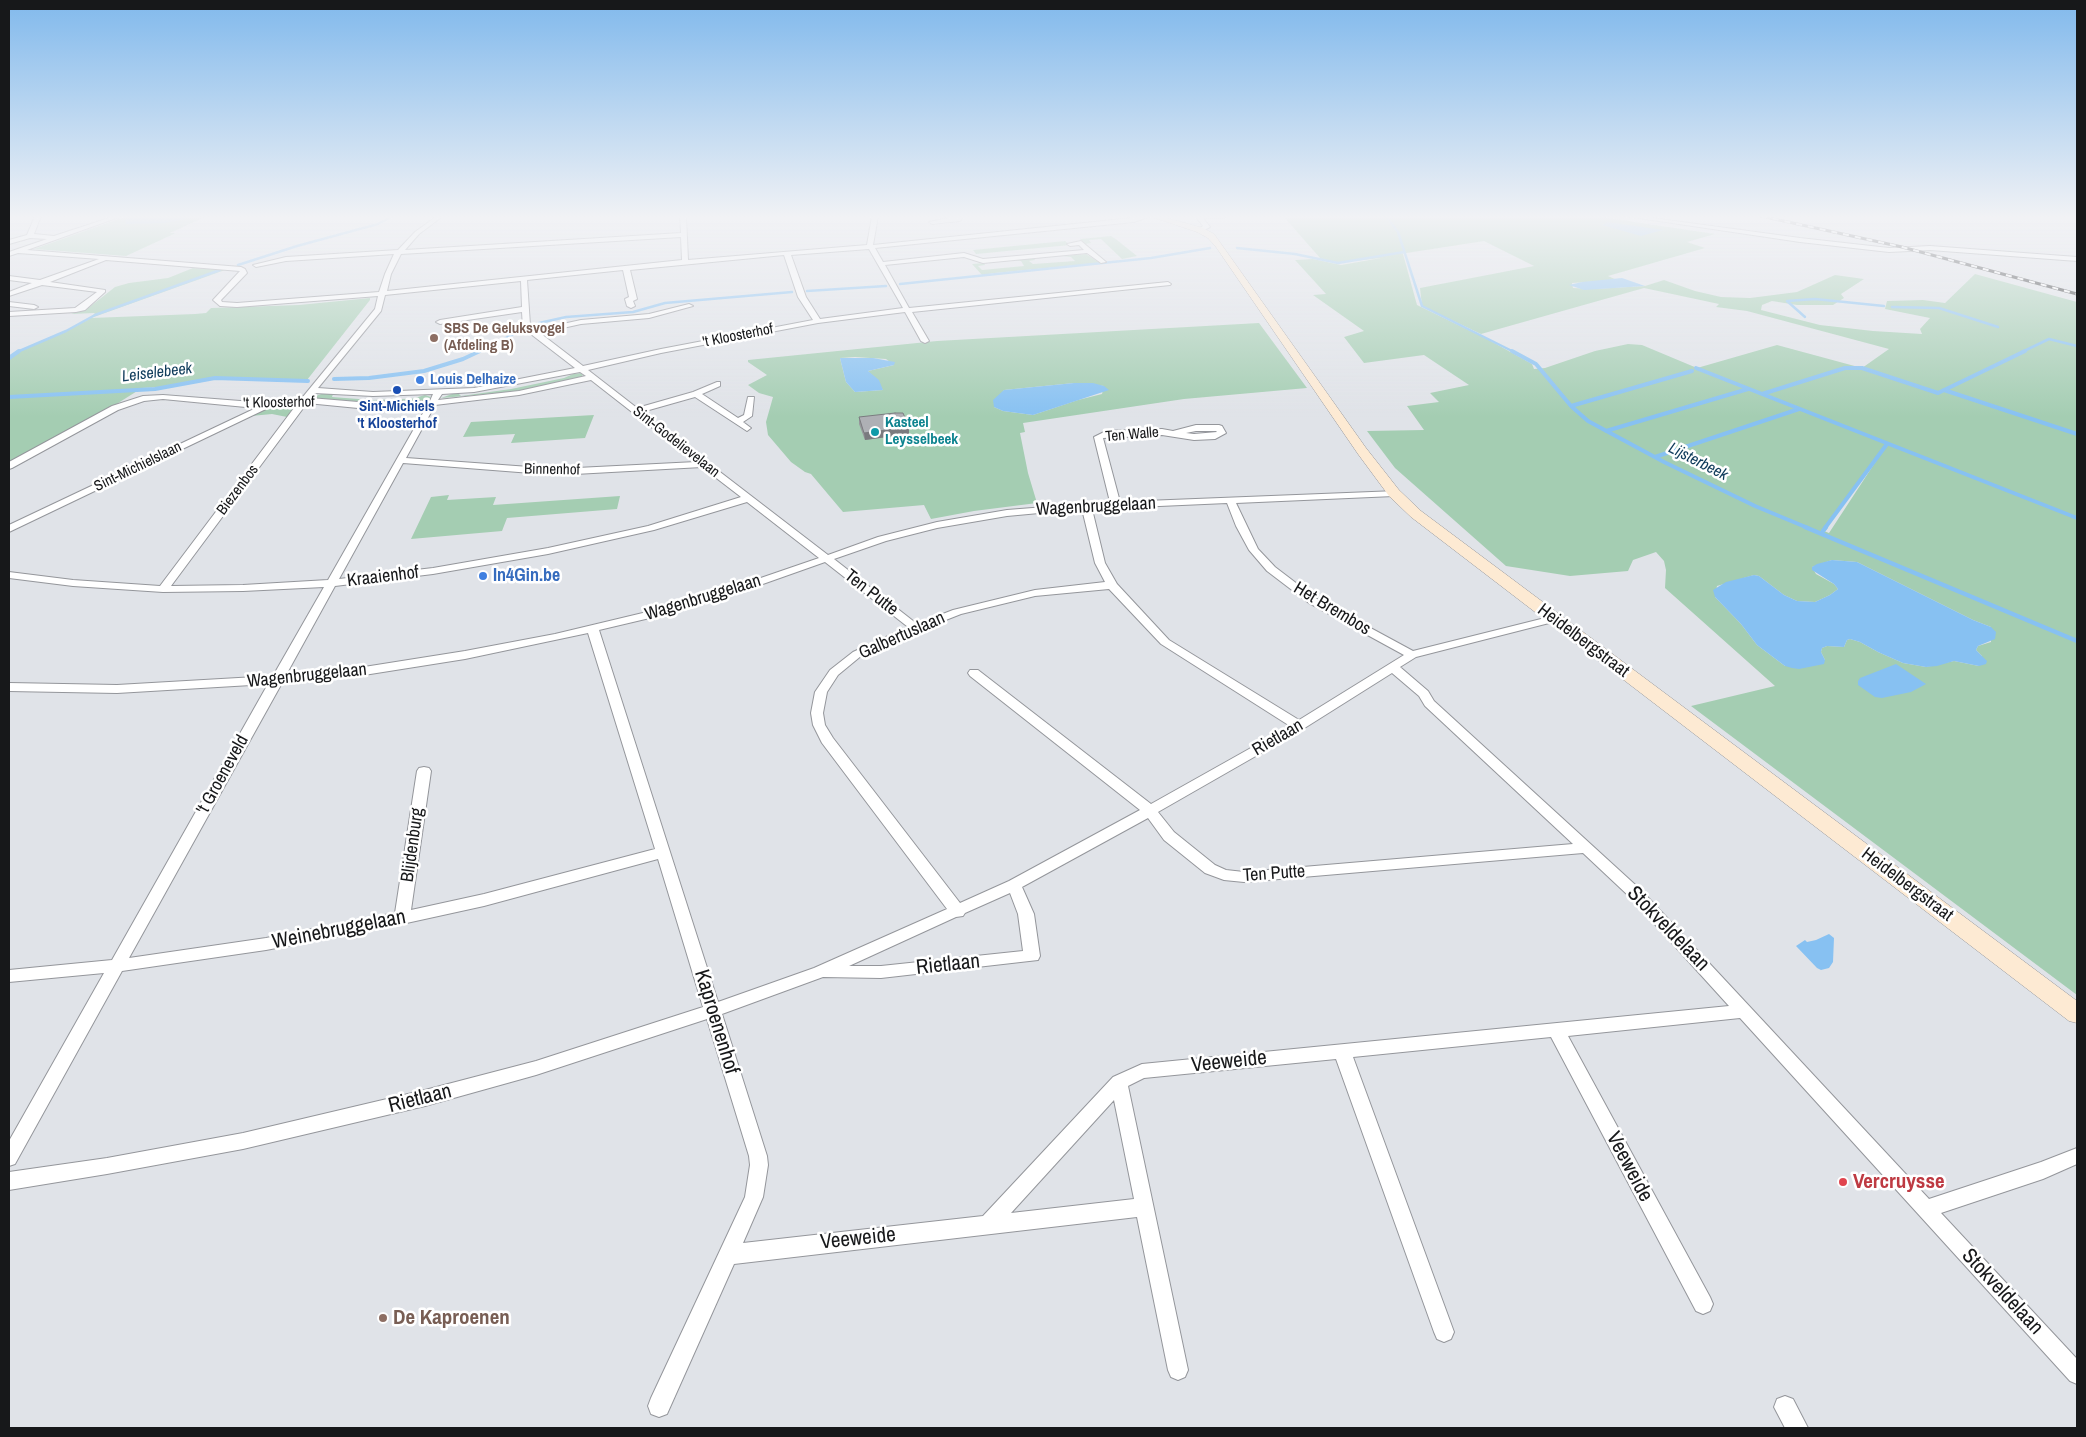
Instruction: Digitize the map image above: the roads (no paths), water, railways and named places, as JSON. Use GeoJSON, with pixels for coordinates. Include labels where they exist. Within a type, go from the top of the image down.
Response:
{"type":"FeatureCollection","features":[{"type":"Feature","properties":{"kind":"main road","name":"Heidelbergstraat"},"geometry":{"type":"LineString","coordinates":[[1246,283],[1362,451],[1394,493],[1416,514],[2077,1014]]}},
{"type":"Feature","properties":{"kind":"street"},"geometry":{"type":"LineString","coordinates":[[9,294],[40,283]]}},
{"type":"Feature","properties":{"kind":"street"},"geometry":{"type":"LineString","coordinates":[[9,314],[66,312],[79,309],[102,292],[102,290],[51,283]]}},
{"type":"Feature","properties":{"kind":"street"},"geometry":{"type":"LineString","coordinates":[[234,283],[217,302],[224,304],[316,301],[486,283]]}},
{"type":"Feature","properties":{"kind":"street"},"geometry":{"type":"LineString","coordinates":[[312,390],[378,309],[385,283]]}},
{"type":"Feature","properties":{"kind":"street"},"geometry":{"type":"LineString","coordinates":[[517,319],[525,309],[524,283]]}},
{"type":"Feature","properties":{"kind":"street"},"geometry":{"type":"LineString","coordinates":[[629,283],[633,299],[629,299],[631,306]]}},
{"type":"Feature","properties":{"kind":"street"},"geometry":{"type":"LineString","coordinates":[[797,283],[802,298],[818,321]]}},
{"type":"Feature","properties":{"kind":"street"},"geometry":{"type":"LineString","coordinates":[[891,283],[925,341]]}},
{"type":"Feature","properties":{"kind":"street","name":"'t Kloosterhof"},"geometry":{"type":"LineString","coordinates":[[9,466],[115,408],[143,399],[163,397],[266,406],[304,400],[376,405],[435,398],[506,385],[583,370],[670,349],[818,321],[907,310],[1168,284]]}},
{"type":"Feature","properties":{"kind":"street"},"geometry":{"type":"LineString","coordinates":[[9,304],[66,312]]}},
{"type":"Feature","properties":{"kind":"street"},"geometry":{"type":"LineString","coordinates":[[534,332],[582,322],[649,316],[689,306]]}},
{"type":"Feature","properties":{"kind":"street"},"geometry":{"type":"LineString","coordinates":[[517,319],[525,309]]}},
{"type":"Feature","properties":{"kind":"street"},"geometry":{"type":"LineString","coordinates":[[440,322],[460,318],[517,319]]}},
{"type":"Feature","properties":{"kind":"street","name":"Sint-Godelievelaan"},"geometry":{"type":"LineString","coordinates":[[517,319],[826,558]]}},
{"type":"Feature","properties":{"kind":"street","name":"'t Kloosterhof"},"geometry":{"type":"LineString","coordinates":[[312,390],[435,398],[512,394],[593,377]]}},
{"type":"Feature","properties":{"kind":"street"},"geometry":{"type":"LineString","coordinates":[[636,411],[696,394],[717,384]]}},
{"type":"Feature","properties":{"kind":"street","name":"Biezenbos"},"geometry":{"type":"LineString","coordinates":[[162,588],[312,390]]}},
{"type":"Feature","properties":{"kind":"street"},"geometry":{"type":"LineString","coordinates":[[696,394],[747,428]]}},
{"type":"Feature","properties":{"kind":"street","name":"'t Groeneveld"},"geometry":{"type":"LineString","coordinates":[[9,1158],[435,398]]}},
{"type":"Feature","properties":{"kind":"street"},"geometry":{"type":"LineString","coordinates":[[738,421],[748,416],[752,399]]}},
{"type":"Feature","properties":{"kind":"street","name":"Sint-Michielslaan"},"geometry":{"type":"LineString","coordinates":[[9,529],[266,406]]}},
{"type":"Feature","properties":{"kind":"street","name":"Ten Walle"},"geometry":{"type":"LineString","coordinates":[[1116,505],[1098,437],[1106,434],[1176,433]]}},
{"type":"Feature","properties":{"kind":"street","name":"Binnenhof"},"geometry":{"type":"LineString","coordinates":[[400,460],[556,472],[704,464]]}},
{"type":"Feature","properties":{"kind":"street","name":"Wagenbruggelaan"},"geometry":{"type":"LineString","coordinates":[[9,687],[136,688],[277,680],[421,662],[594,629],[709,598],[896,535],[956,521],[1023,511],[1086,506],[1394,493]]}},
{"type":"Feature","properties":{"kind":"street","name":"Kraaienhof"},"geometry":{"type":"LineString","coordinates":[[9,575],[73,584],[162,588],[243,588],[331,583],[443,570],[556,550],[641,530],[749,498]]}},
{"type":"Feature","properties":{"kind":"street","name":"Het Brembos"},"geometry":{"type":"LineString","coordinates":[[1231,501],[1241,526],[1254,550],[1271,569],[1313,601],[1412,656]]}},
{"type":"Feature","properties":{"kind":"street"},"geometry":{"type":"LineString","coordinates":[[1086,506],[1100,563],[1112,585],[1165,642],[1299,726]]}},
{"type":"Feature","properties":{"kind":"street","name":"Ten Putte"},"geometry":{"type":"LineString","coordinates":[[826,558],[916,628]]}},
{"type":"Feature","properties":{"kind":"street","name":"Galbertuslaan"},"geometry":{"type":"LineString","coordinates":[[958,912],[827,740],[818,719],[817,707],[821,692],[838,668],[862,652],[957,612],[1035,593],[1112,585]]}},
{"type":"Feature","properties":{"kind":"street","name":"Rietlaan"},"geometry":{"type":"LineString","coordinates":[[9,1181],[205,1148],[364,1114],[536,1068],[713,1011],[820,972],[958,912],[1014,885],[1150,811],[1299,726],[1391,667],[1412,656],[1553,619]]}},
{"type":"Feature","properties":{"kind":"street","name":"Kaproenenhof"},"geometry":{"type":"LineString","coordinates":[[594,629],[758,1156],[759,1165],[754,1197],[659,1406]]}},
{"type":"Feature","properties":{"kind":"street","name":"Stokveldelaan"},"geometry":{"type":"LineString","coordinates":[[1391,667],[1400,672],[1424,694],[1429,703],[1637,895],[2077,1374]]}},
{"type":"Feature","properties":{"kind":"street","name":"Ten Putte"},"geometry":{"type":"LineString","coordinates":[[974,673],[1150,811],[1168,836],[1210,869],[1231,877],[1586,848]]}},
{"type":"Feature","properties":{"kind":"street","name":"Blijdenburg"},"geometry":{"type":"LineString","coordinates":[[402,918],[424,771]]}},
{"type":"Feature","properties":{"kind":"street","name":"Weinebruggelaan"},"geometry":{"type":"LineString","coordinates":[[9,976],[117,966],[274,942],[402,918],[536,887],[663,852]]}},
{"type":"Feature","properties":{"kind":"street","name":"Rietlaan"},"geometry":{"type":"LineString","coordinates":[[820,972],[881,972],[1032,956],[1026,914],[1014,885]]}},
{"type":"Feature","properties":{"kind":"street","name":"Veeweide"},"geometry":{"type":"LineString","coordinates":[[988,1225],[1119,1082],[1136,1073],[1154,1069],[1745,1011]]}},
{"type":"Feature","properties":{"kind":"street","name":"Veeweide"},"geometry":{"type":"LineString","coordinates":[[1556,1030],[1703,1304]]}},
{"type":"Feature","properties":{"kind":"street"},"geometry":{"type":"LineString","coordinates":[[1342,1051],[1444,1332]]}},
{"type":"Feature","properties":{"kind":"street"},"geometry":{"type":"LineString","coordinates":[[1119,1082],[1178,1370]]}},
{"type":"Feature","properties":{"kind":"street"},"geometry":{"type":"LineString","coordinates":[[1926,1209],[2043,1170],[2077,1156]]}},
{"type":"Feature","properties":{"kind":"street","name":"Veeweide"},"geometry":{"type":"LineString","coordinates":[[728,1255],[1146,1207]]}},
{"type":"Feature","properties":{"kind":"street"},"geometry":{"type":"LineString","coordinates":[[1785,1407],[1797,1428]]}},
{"type":"Feature","properties":{"kind":"water"},"geometry":{"type":"Polygon","coordinates":[[[1577,283],[1637,283],[1645,286],[1584,290],[1569,285],[1577,283]]]}},
{"type":"Feature","properties":{"kind":"water"},"geometry":{"type":"Polygon","coordinates":[[[840,358],[873,358],[895,362],[894,365],[868,371],[879,380],[883,390],[855,392],[846,382],[840,358]]]}},
{"type":"Feature","properties":{"kind":"water"},"geometry":{"type":"Polygon","coordinates":[[[1093,383],[1104,386],[1109,390],[1033,415],[1003,411],[994,407],[993,400],[1004,390],[1093,383]]]}},
{"type":"Feature","properties":{"kind":"water"},"geometry":{"type":"Polygon","coordinates":[[[1832,560],[1857,562],[1973,620],[1991,627],[1996,632],[1995,639],[1978,646],[1976,650],[1987,661],[1986,664],[1979,666],[1954,661],[1926,667],[1903,663],[1850,639],[1847,640],[1844,647],[1827,646],[1822,648],[1824,664],[1799,669],[1792,668],[1785,666],[1757,645],[1741,624],[1715,597],[1713,590],[1726,582],[1754,575],[1759,576],[1784,595],[1797,601],[1815,602],[1838,589],[1834,584],[1812,570],[1812,567],[1817,564],[1832,560]]]}},
{"type":"Feature","properties":{"kind":"water"},"geometry":{"type":"Polygon","coordinates":[[[1896,664],[1926,684],[1911,692],[1882,698],[1875,697],[1858,685],[1860,678],[1896,664]]]}},
{"type":"Feature","properties":{"kind":"water"},"geometry":{"type":"Polygon","coordinates":[[[1829,934],[1834,938],[1833,962],[1829,968],[1821,970],[1796,946],[1805,940],[1807,942],[1816,940],[1829,934]]]}},
{"type":"Feature","properties":{"kind":"waterway","name":"Leiselebeek"},"geometry":{"type":"LineString","coordinates":[[18,351],[66,331],[95,315],[184,283]]}},
{"type":"Feature","properties":{"kind":"waterway","name":"Leiselebeek"},"geometry":{"type":"LineString","coordinates":[[900,284],[909,283]]}},
{"type":"Feature","properties":{"kind":"waterway","name":"Lijsterbeek"},"geometry":{"type":"LineString","coordinates":[[1415,283],[1422,306],[1512,351]]}},
{"type":"Feature","properties":{"kind":"waterway","name":"Leiselebeek"},"geometry":{"type":"LineString","coordinates":[[807,291],[886,286]]}},
{"type":"Feature","properties":{"kind":"waterway","name":"Leiselebeek"},"geometry":{"type":"LineString","coordinates":[[539,323],[566,317],[633,312],[665,303],[792,292]]}},
{"type":"Feature","properties":{"kind":"waterway"},"geometry":{"type":"LineString","coordinates":[[1805,317],[1787,301],[1815,299],[1884,306]]}},
{"type":"Feature","properties":{"kind":"waterway"},"geometry":{"type":"LineString","coordinates":[[1892,307],[1939,308],[1998,327]]}},
{"type":"Feature","properties":{"kind":"waterway","name":"Leiselebeek"},"geometry":{"type":"LineString","coordinates":[[477,352],[520,331]]}},
{"type":"Feature","properties":{"kind":"waterway"},"geometry":{"type":"LineString","coordinates":[[2022,352],[2049,339],[2077,346]]}},
{"type":"Feature","properties":{"kind":"waterway","name":"Leiselebeek"},"geometry":{"type":"LineString","coordinates":[[9,358],[18,351]]}},
{"type":"Feature","properties":{"kind":"waterway","name":"Leiselebeek"},"geometry":{"type":"LineString","coordinates":[[334,379],[369,378],[424,371],[463,359],[480,351]]}},
{"type":"Feature","properties":{"kind":"waterway","name":"Lijsterbeek"},"geometry":{"type":"LineString","coordinates":[[1512,351],[1536,364],[1571,406]]}},
{"type":"Feature","properties":{"kind":"waterway"},"geometry":{"type":"LineString","coordinates":[[1944,390],[2025,351]]}},
{"type":"Feature","properties":{"kind":"waterway"},"geometry":{"type":"LineString","coordinates":[[1696,368],[1762,394]]}},
{"type":"Feature","properties":{"kind":"waterway"},"geometry":{"type":"LineString","coordinates":[[1762,394],[1845,368],[1862,368],[1938,393],[1944,390]]}},
{"type":"Feature","properties":{"kind":"waterway"},"geometry":{"type":"LineString","coordinates":[[1571,406],[1692,371]]}},
{"type":"Feature","properties":{"kind":"waterway","name":"Leiselebeek"},"geometry":{"type":"LineString","coordinates":[[9,397],[155,389],[215,378],[308,381]]}},
{"type":"Feature","properties":{"kind":"waterway"},"geometry":{"type":"LineString","coordinates":[[1606,431],[1748,389]]}},
{"type":"Feature","properties":{"kind":"waterway"},"geometry":{"type":"LineString","coordinates":[[1944,390],[2077,434]]}},
{"type":"Feature","properties":{"kind":"waterway"},"geometry":{"type":"LineString","coordinates":[[1762,394],[2077,518]]}},
{"type":"Feature","properties":{"kind":"waterway","name":"Lijsterbeek"},"geometry":{"type":"LineString","coordinates":[[1571,406],[1588,421],[1606,431]]}},
{"type":"Feature","properties":{"kind":"waterway"},"geometry":{"type":"LineString","coordinates":[[1655,457],[1799,409]]}},
{"type":"Feature","properties":{"kind":"waterway","name":"Lijsterbeek"},"geometry":{"type":"LineString","coordinates":[[1606,431],[1664,462],[1755,506],[1808,528]]}},
{"type":"Feature","properties":{"kind":"waterway"},"geometry":{"type":"LineString","coordinates":[[1825,528],[1887,444]]}},
{"type":"Feature","properties":{"kind":"waterway","name":"Lijsterbeek"},"geometry":{"type":"LineString","coordinates":[[1805,527],[2077,641]]}},
{"type":"Feature","properties":{"kind":"waterway"},"geometry":{"type":"LineString","coordinates":[[1823,531],[1826,527]]}},
{"type":"Feature","properties":{"kind":"railway"},"geometry":{"type":"LineString","coordinates":[[2036,283],[2077,294]]}},
{"type":"Feature","properties":{"kind":"place","name":"SBS De Geluksvogel (Afdeling B)"},"geometry":{"type":"Point","coordinates":[434,338]}},
{"type":"Feature","properties":{"kind":"place","name":"Louis Delhaize"},"geometry":{"type":"Point","coordinates":[420,380]}},
{"type":"Feature","properties":{"kind":"place","name":"Sint-Michiels 't Kloosterhof"},"geometry":{"type":"Point","coordinates":[397,390]}},
{"type":"Feature","properties":{"kind":"place","name":"Kasteel Leysselbeek"},"geometry":{"type":"Point","coordinates":[875,432]}},
{"type":"Feature","properties":{"kind":"place","name":"In4Gin.be"},"geometry":{"type":"Point","coordinates":[483,576]}},
{"type":"Feature","properties":{"kind":"place","name":"Vercruysse"},"geometry":{"type":"Point","coordinates":[1843,1182]}},
{"type":"Feature","properties":{"kind":"place","name":"De Kaproenen"},"geometry":{"type":"Point","coordinates":[383,1318]}}]}
